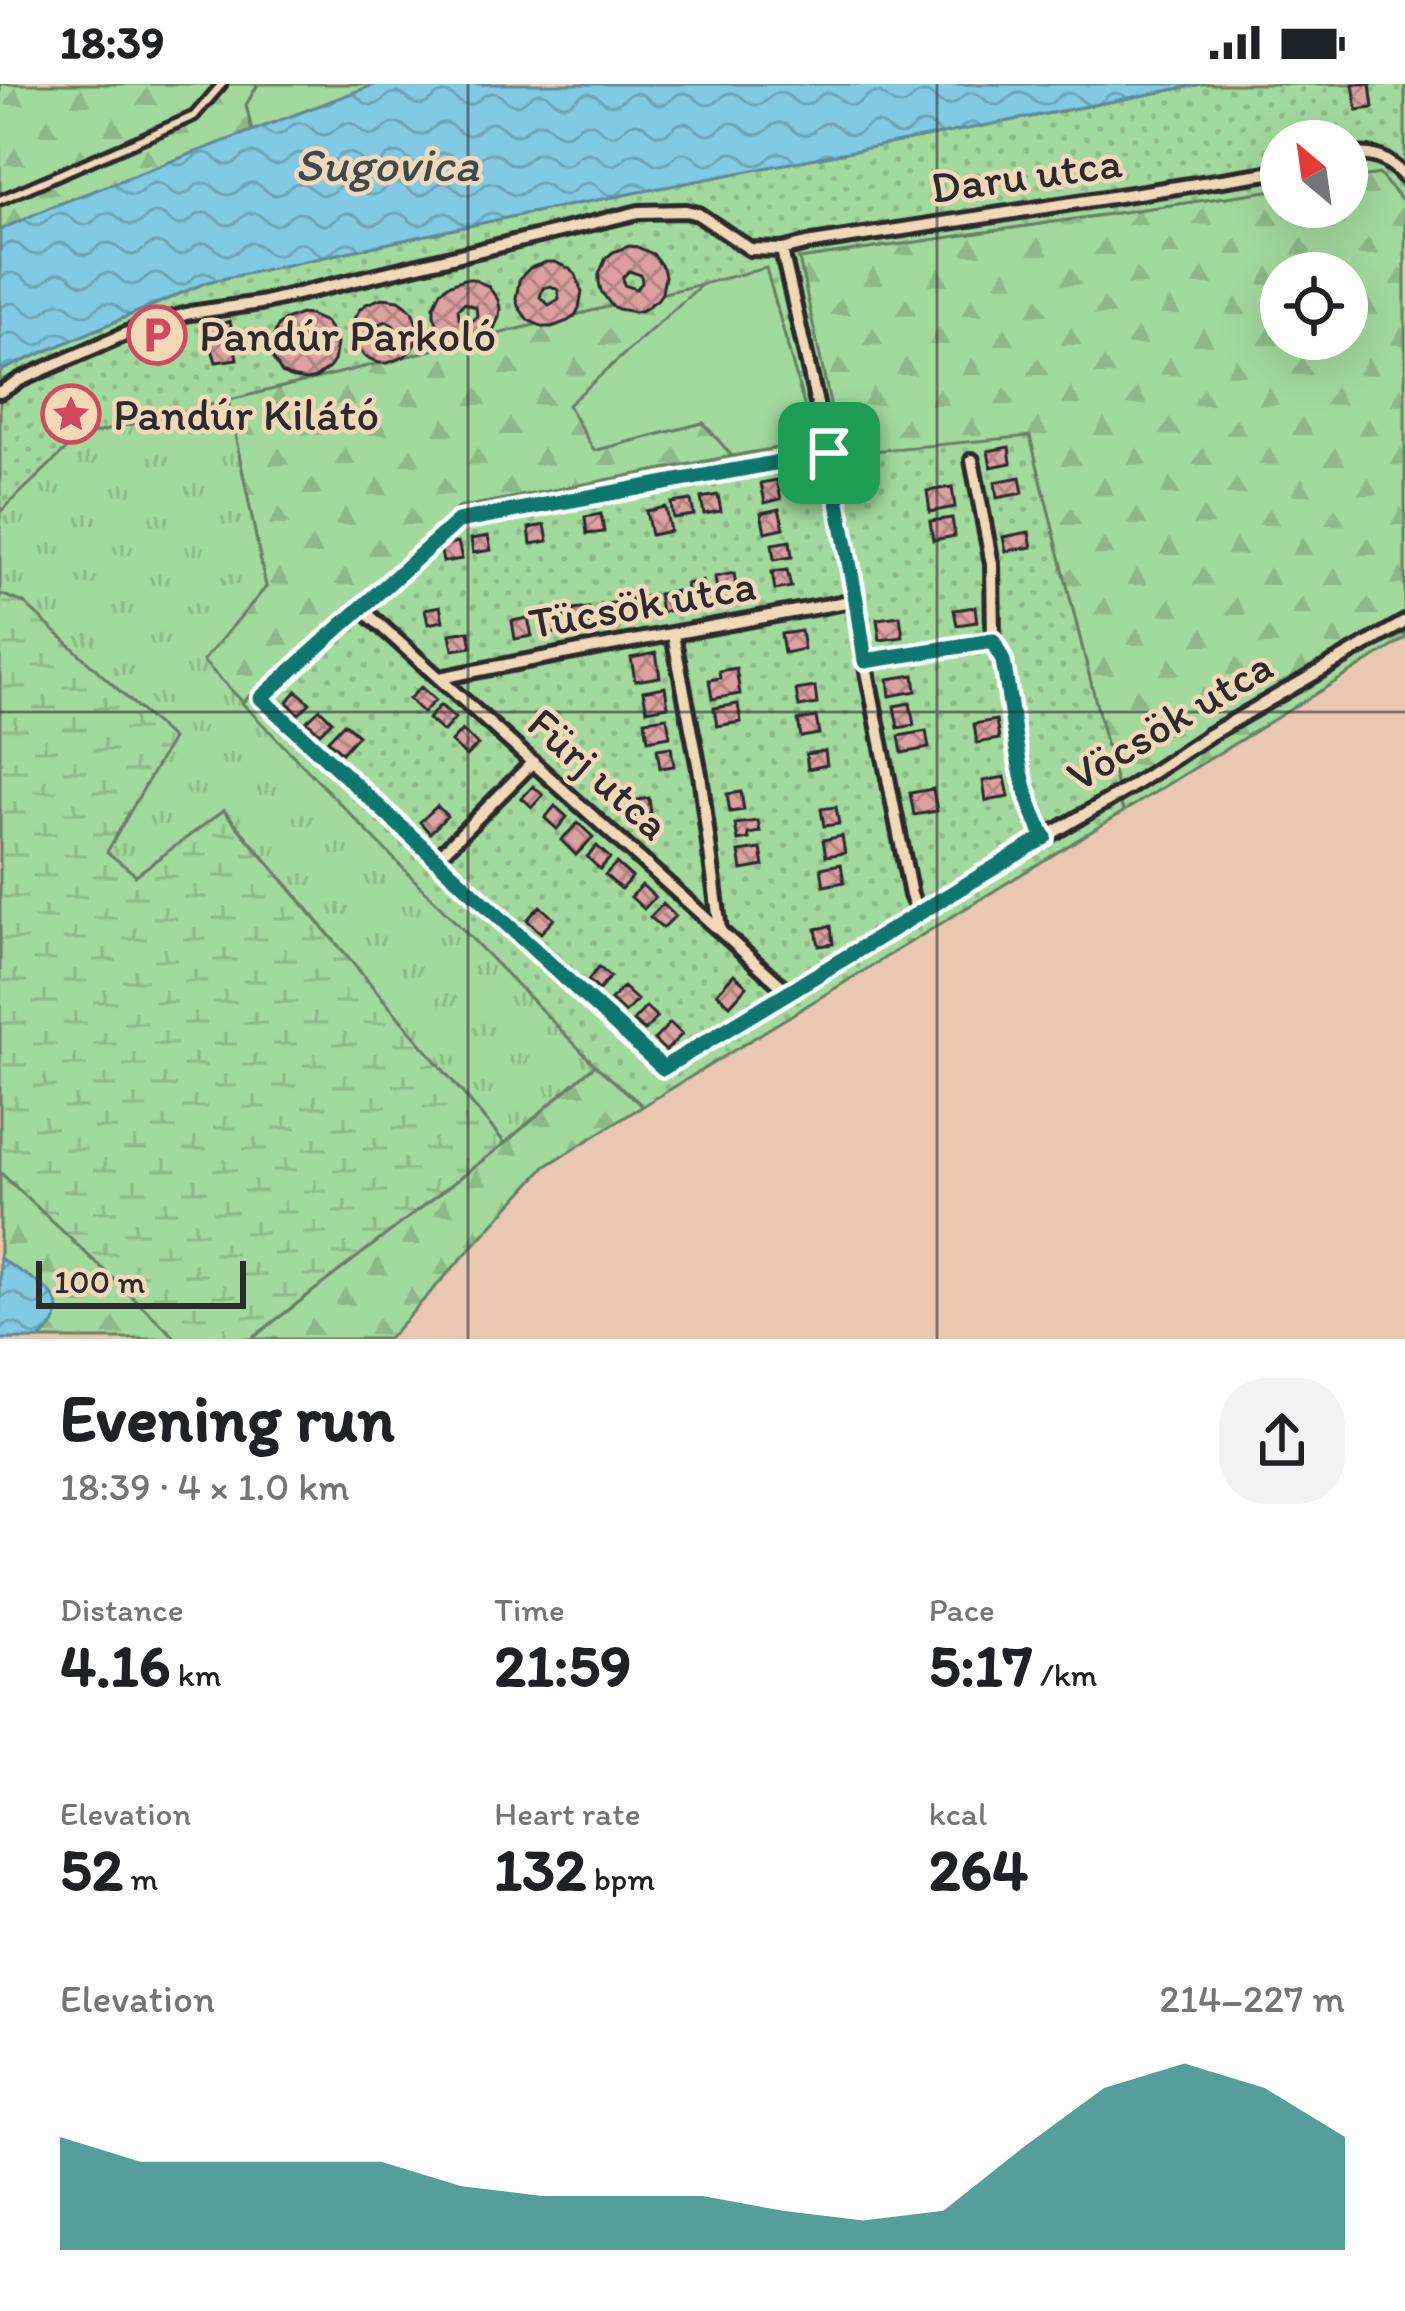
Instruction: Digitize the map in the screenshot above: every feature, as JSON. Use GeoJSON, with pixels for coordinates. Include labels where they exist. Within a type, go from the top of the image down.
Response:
{"type":"FeatureCollection","features":[{"type":"Feature","properties":{"kind":"street"},"geometry":{"type":"LineString","coordinates":[[1368,154],[1393,164],[1405,177]]}},
{"type":"Feature","properties":{"kind":"street","name":"Daru utca"},"geometry":{"type":"LineString","coordinates":[[782,250],[1260,176]]}},
{"type":"Feature","properties":{"kind":"street"},"geometry":{"type":"LineString","coordinates":[[0,392],[141,327],[190,313],[260,303],[638,212],[698,214],[750,250],[782,250],[829,453],[865,661],[918,912]]}},
{"type":"Feature","properties":{"kind":"street"},"geometry":{"type":"LineString","coordinates":[[533,762],[436,859],[261,698],[458,521],[829,453]]}},
{"type":"Feature","properties":{"kind":"street"},"geometry":{"type":"LineString","coordinates":[[972,460],[992,563],[993,641],[1003,661],[1027,796],[1045,837]]}},
{"type":"Feature","properties":{"kind":"street","name":"Tücsök utca"},"geometry":{"type":"LineString","coordinates":[[440,679],[605,644],[856,600]]}},
{"type":"Feature","properties":{"kind":"street","name":"Fürj utca"},"geometry":{"type":"LineString","coordinates":[[361,608],[788,992]]}},
{"type":"Feature","properties":{"kind":"street","name":"Vöcsök utca"},"geometry":{"type":"LineString","coordinates":[[436,859],[663,1068],[1131,788],[1209,735],[1405,622]]}},
{"type":"Feature","properties":{"kind":"street"},"geometry":{"type":"LineString","coordinates":[[673,635],[700,775],[720,930]]}},
{"type":"Feature","properties":{"kind":"street"},"geometry":{"type":"LineString","coordinates":[[865,661],[993,641]]}},
{"type":"Feature","properties":{"kind":"lane"},"geometry":{"type":"LineString","coordinates":[[0,200],[194,116],[222,84]]}},
{"type":"Feature","properties":{"kind":"green space"},"geometry":{"type":"Polygon","coordinates":[[[0,84],[258,84],[246,105],[252,131],[0,230],[0,84]]]}},
{"type":"Feature","properties":{"kind":"green space"},"geometry":{"type":"Polygon","coordinates":[[[258,84],[376,84],[252,131],[246,105],[258,84]]]}},
{"type":"Feature","properties":{"kind":"green space"},"geometry":{"type":"Polygon","coordinates":[[[1202,84],[1405,84],[1405,204],[1379,174],[1368,176],[1368,120],[1260,120],[1260,192],[799,259],[841,454],[1030,436],[1123,812],[643,1106],[595,1065],[242,703],[458,508],[814,441],[766,268],[79,437],[0,512],[0,371],[207,282],[529,213],[1202,84]]]}},
{"type":"Feature","properties":{"kind":"green space"},"geometry":{"type":"Polygon","coordinates":[[[1379,174],[1405,204],[1405,639],[1123,812],[1030,437],[841,454],[798,259],[1260,192],[1260,228],[1368,228],[1368,176],[1379,174]]]}},
{"type":"Feature","properties":{"kind":"green space"},"geometry":{"type":"Polygon","coordinates":[[[767,267],[815,441],[732,456],[703,423],[594,451],[567,405],[703,283],[767,267]]]}},
{"type":"Feature","properties":{"kind":"green space"},"geometry":{"type":"Polygon","coordinates":[[[703,283],[568,405],[594,451],[703,423],[732,456],[458,508],[242,703],[202,661],[266,587],[228,400],[703,283]]]}},
{"type":"Feature","properties":{"kind":"green space"},"geometry":{"type":"Polygon","coordinates":[[[228,400],[266,587],[203,661],[595,1065],[505,1143],[224,810],[136,875],[107,852],[172,739],[23,602],[0,594],[0,512],[79,437],[228,400]]]}},
{"type":"Feature","properties":{"kind":"green space"},"geometry":{"type":"Polygon","coordinates":[[[0,594],[23,602],[172,739],[136,875],[223,810],[505,1143],[251,1339],[177,1339],[0,1172],[0,594]]]}},
{"type":"Feature","properties":{"kind":"green space"},"geometry":{"type":"Polygon","coordinates":[[[595,1065],[643,1106],[546,1166],[388,1339],[251,1339],[505,1143],[595,1065]]]}},
{"type":"Feature","properties":{"kind":"green space"},"geometry":{"type":"Polygon","coordinates":[[[0,1172],[177,1339],[0,1339],[0,1172]]]}},
{"type":"Feature","properties":{"kind":"water","name":"Sugovica"},"geometry":{"type":"Polygon","coordinates":[[[376,84],[1202,84],[529,213],[207,282],[0,371],[0,230],[376,84]]]}},
{"type":"Feature","properties":{"kind":"water"},"geometry":{"type":"Polygon","coordinates":[[[0,1258],[49,1291],[56,1301],[53,1324],[40,1339],[0,1339],[0,1258]]]}},
{"type":"Feature","properties":{"kind":"building"},"geometry":{"type":"Polygon","coordinates":[[[1353,84],[1370,84],[1373,108],[1357,110],[1353,84]]]}},
{"type":"Feature","properties":{"kind":"building"},"geometry":{"type":"Polygon","coordinates":[[[637,247],[653,254],[663,268],[662,293],[643,310],[618,309],[601,291],[599,274],[613,252],[637,247]],[[629,271],[623,277],[624,285],[636,289],[642,283],[641,275],[629,271]]]}},
{"type":"Feature","properties":{"kind":"building"},"geometry":{"type":"Polygon","coordinates":[[[555,262],[576,275],[582,292],[575,316],[552,327],[528,320],[516,298],[519,281],[530,268],[555,262]],[[543,288],[540,297],[549,305],[559,299],[558,290],[543,288]]]}},
{"type":"Feature","properties":{"kind":"building"},"geometry":{"type":"Polygon","coordinates":[[[472,279],[488,286],[498,300],[499,317],[492,333],[478,343],[453,342],[440,331],[434,306],[448,285],[472,279]],[[464,303],[458,309],[459,318],[471,322],[477,316],[476,307],[464,303]]]}},
{"type":"Feature","properties":{"kind":"building"},"geometry":{"type":"Polygon","coordinates":[[[382,298],[399,300],[412,311],[418,327],[415,344],[404,357],[379,363],[364,356],[352,333],[355,317],[366,304],[382,298]],[[387,321],[376,332],[384,341],[395,335],[387,321]]]}},
{"type":"Feature","properties":{"kind":"building"},"geometry":{"type":"Polygon","coordinates":[[[309,315],[325,322],[335,336],[334,361],[315,378],[290,377],[273,359],[271,342],[285,320],[309,315]],[[305,338],[294,349],[303,358],[314,347],[305,338]]]}},
{"type":"Feature","properties":{"kind":"building"},"geometry":{"type":"Polygon","coordinates":[[[230,321],[237,359],[216,362],[206,329],[230,321]]]}},
{"type":"Feature","properties":{"kind":"building"},"geometry":{"type":"Polygon","coordinates":[[[1009,447],[1011,463],[991,467],[988,451],[1009,447]]]}},
{"type":"Feature","properties":{"kind":"building"},"geometry":{"type":"Polygon","coordinates":[[[1020,477],[1023,493],[997,498],[995,482],[1020,477]]]}},
{"type":"Feature","properties":{"kind":"building"},"geometry":{"type":"Polygon","coordinates":[[[777,480],[781,499],[765,503],[761,483],[777,480]]]}},
{"type":"Feature","properties":{"kind":"building"},"geometry":{"type":"Polygon","coordinates":[[[952,487],[955,507],[930,512],[927,491],[952,487]]]}},
{"type":"Feature","properties":{"kind":"building"},"geometry":{"type":"Polygon","coordinates":[[[718,495],[721,511],[704,514],[701,498],[718,495]]]}},
{"type":"Feature","properties":{"kind":"building"},"geometry":{"type":"Polygon","coordinates":[[[691,500],[694,515],[673,518],[671,503],[691,500]]]}},
{"type":"Feature","properties":{"kind":"building"},"geometry":{"type":"Polygon","coordinates":[[[665,507],[670,531],[651,535],[646,511],[665,507]]]}},
{"type":"Feature","properties":{"kind":"building"},"geometry":{"type":"Polygon","coordinates":[[[779,509],[784,528],[765,532],[761,513],[779,509]]]}},
{"type":"Feature","properties":{"kind":"building"},"geometry":{"type":"Polygon","coordinates":[[[601,514],[604,532],[587,534],[585,517],[601,514]]]}},
{"type":"Feature","properties":{"kind":"building"},"geometry":{"type":"Polygon","coordinates":[[[952,518],[955,536],[933,540],[930,521],[952,518]]]}},
{"type":"Feature","properties":{"kind":"building"},"geometry":{"type":"Polygon","coordinates":[[[545,525],[548,541],[531,544],[529,528],[545,525]]]}},
{"type":"Feature","properties":{"kind":"building"},"geometry":{"type":"Polygon","coordinates":[[[1029,532],[1032,547],[1006,551],[1003,537],[1029,532]]]}},
{"type":"Feature","properties":{"kind":"building"},"geometry":{"type":"Polygon","coordinates":[[[488,536],[491,550],[473,553],[471,539],[488,536]]]}},
{"type":"Feature","properties":{"kind":"building"},"geometry":{"type":"Polygon","coordinates":[[[790,541],[792,557],[774,560],[772,544],[790,541]]]}},
{"type":"Feature","properties":{"kind":"building"},"geometry":{"type":"Polygon","coordinates":[[[458,542],[462,559],[443,562],[440,546],[458,542]]]}},
{"type":"Feature","properties":{"kind":"building"},"geometry":{"type":"Polygon","coordinates":[[[787,570],[791,587],[775,590],[772,572],[787,570]]]}},
{"type":"Feature","properties":{"kind":"building"},"geometry":{"type":"Polygon","coordinates":[[[734,573],[738,600],[719,604],[715,577],[734,573]]]}},
{"type":"Feature","properties":{"kind":"building"},"geometry":{"type":"Polygon","coordinates":[[[702,581],[707,603],[690,606],[686,584],[702,581]]]}},
{"type":"Feature","properties":{"kind":"building"},"geometry":{"type":"Polygon","coordinates":[[[676,591],[679,609],[661,612],[658,594],[676,591]]]}},
{"type":"Feature","properties":{"kind":"building"},"geometry":{"type":"Polygon","coordinates":[[[648,596],[651,614],[633,617],[631,599],[648,596]]]}},
{"type":"Feature","properties":{"kind":"building"},"geometry":{"type":"Polygon","coordinates":[[[619,602],[622,621],[604,624],[601,605],[619,602]]]}},
{"type":"Feature","properties":{"kind":"building"},"geometry":{"type":"Polygon","coordinates":[[[440,606],[443,621],[428,624],[425,609],[440,606]]]}},
{"type":"Feature","properties":{"kind":"building"},"geometry":{"type":"Polygon","coordinates":[[[975,607],[977,622],[957,625],[954,610],[975,607]]]}},
{"type":"Feature","properties":{"kind":"building"},"geometry":{"type":"Polygon","coordinates":[[[589,608],[592,626],[576,629],[573,610],[589,608]]]}},
{"type":"Feature","properties":{"kind":"building"},"geometry":{"type":"Polygon","coordinates":[[[562,610],[567,631],[550,634],[546,614],[562,610]]]}},
{"type":"Feature","properties":{"kind":"building"},"geometry":{"type":"Polygon","coordinates":[[[900,616],[903,637],[880,640],[877,619],[900,616]]]}},
{"type":"Feature","properties":{"kind":"building"},"geometry":{"type":"Polygon","coordinates":[[[528,618],[532,636],[515,639],[512,621],[528,618]]]}},
{"type":"Feature","properties":{"kind":"building"},"geometry":{"type":"Polygon","coordinates":[[[469,631],[472,647],[453,650],[450,634],[469,631]]]}},
{"type":"Feature","properties":{"kind":"building"},"geometry":{"type":"Polygon","coordinates":[[[801,631],[804,649],[784,653],[781,634],[801,631]]]}},
{"type":"Feature","properties":{"kind":"building"},"geometry":{"type":"Polygon","coordinates":[[[656,653],[660,677],[635,681],[631,658],[656,653]]]}},
{"type":"Feature","properties":{"kind":"building"},"geometry":{"type":"Polygon","coordinates":[[[736,668],[740,694],[712,699],[709,680],[720,678],[719,671],[736,668]]]}},
{"type":"Feature","properties":{"kind":"building"},"geometry":{"type":"Polygon","coordinates":[[[914,675],[916,691],[890,696],[888,679],[914,675]]]}},
{"type":"Feature","properties":{"kind":"building"},"geometry":{"type":"Polygon","coordinates":[[[421,687],[435,700],[423,713],[409,699],[421,687]]]}},
{"type":"Feature","properties":{"kind":"building"},"geometry":{"type":"Polygon","coordinates":[[[665,687],[668,706],[647,710],[643,691],[665,687]]]}},
{"type":"Feature","properties":{"kind":"building"},"geometry":{"type":"Polygon","coordinates":[[[815,687],[817,704],[799,707],[796,690],[815,687]]]}},
{"type":"Feature","properties":{"kind":"building"},"geometry":{"type":"Polygon","coordinates":[[[297,691],[310,703],[299,714],[287,702],[297,691]]]}},
{"type":"Feature","properties":{"kind":"building"},"geometry":{"type":"Polygon","coordinates":[[[910,703],[914,725],[898,728],[894,706],[910,703]]]}},
{"type":"Feature","properties":{"kind":"building"},"geometry":{"type":"Polygon","coordinates":[[[738,704],[741,722],[717,726],[714,708],[738,704]]]}},
{"type":"Feature","properties":{"kind":"building"},"geometry":{"type":"Polygon","coordinates":[[[440,705],[455,718],[443,732],[428,719],[440,705]]]}},
{"type":"Feature","properties":{"kind":"building"},"geometry":{"type":"Polygon","coordinates":[[[320,709],[332,721],[320,733],[307,721],[320,709]]]}},
{"type":"Feature","properties":{"kind":"building"},"geometry":{"type":"Polygon","coordinates":[[[667,717],[670,736],[648,740],[645,720],[667,717]]]}},
{"type":"Feature","properties":{"kind":"building"},"geometry":{"type":"Polygon","coordinates":[[[816,717],[819,734],[801,737],[798,720],[816,717]]]}},
{"type":"Feature","properties":{"kind":"building"},"geometry":{"type":"Polygon","coordinates":[[[996,720],[999,739],[977,743],[974,724],[996,720]]]}},
{"type":"Feature","properties":{"kind":"building"},"geometry":{"type":"Polygon","coordinates":[[[344,723],[358,735],[342,753],[328,740],[344,723]]]}},
{"type":"Feature","properties":{"kind":"building"},"geometry":{"type":"Polygon","coordinates":[[[462,730],[478,745],[466,756],[451,742],[462,730]]]}},
{"type":"Feature","properties":{"kind":"building"},"geometry":{"type":"Polygon","coordinates":[[[926,731],[929,748],[902,753],[899,736],[926,731]]]}},
{"type":"Feature","properties":{"kind":"building"},"geometry":{"type":"Polygon","coordinates":[[[671,747],[674,766],[660,768],[657,749],[671,747]]]}},
{"type":"Feature","properties":{"kind":"building"},"geometry":{"type":"Polygon","coordinates":[[[825,751],[827,765],[808,769],[806,754],[825,751]]]}},
{"type":"Feature","properties":{"kind":"building"},"geometry":{"type":"Polygon","coordinates":[[[1005,777],[1009,797],[986,801],[983,781],[1005,777]]]}},
{"type":"Feature","properties":{"kind":"building"},"geometry":{"type":"Polygon","coordinates":[[[533,786],[543,795],[532,807],[522,798],[533,786]]]}},
{"type":"Feature","properties":{"kind":"building"},"geometry":{"type":"Polygon","coordinates":[[[933,789],[937,811],[914,815],[910,793],[933,789]]]}},
{"type":"Feature","properties":{"kind":"building"},"geometry":{"type":"Polygon","coordinates":[[[741,792],[744,810],[730,812],[727,794],[741,792]]]}},
{"type":"Feature","properties":{"kind":"building"},"geometry":{"type":"Polygon","coordinates":[[[649,798],[651,814],[635,817],[632,801],[649,798]]]}},
{"type":"Feature","properties":{"kind":"building"},"geometry":{"type":"Polygon","coordinates":[[[437,806],[447,816],[430,833],[420,822],[437,806]]]}},
{"type":"Feature","properties":{"kind":"building"},"geometry":{"type":"Polygon","coordinates":[[[555,806],[567,817],[557,829],[545,818],[555,806]]]}},
{"type":"Feature","properties":{"kind":"building"},"geometry":{"type":"Polygon","coordinates":[[[836,807],[839,824],[824,826],[821,809],[836,807]]]}},
{"type":"Feature","properties":{"kind":"building"},"geometry":{"type":"Polygon","coordinates":[[[758,821],[760,832],[738,841],[735,824],[758,821]]]}},
{"type":"Feature","properties":{"kind":"building"},"geometry":{"type":"Polygon","coordinates":[[[578,823],[593,837],[576,855],[561,840],[578,823]]]}},
{"type":"Feature","properties":{"kind":"building"},"geometry":{"type":"Polygon","coordinates":[[[842,836],[845,853],[826,856],[823,840],[842,836]]]}},
{"type":"Feature","properties":{"kind":"building"},"geometry":{"type":"Polygon","coordinates":[[[597,846],[610,858],[600,869],[587,857],[597,846]]]}},
{"type":"Feature","properties":{"kind":"building"},"geometry":{"type":"Polygon","coordinates":[[[761,849],[764,866],[742,870],[739,852],[761,849]]]}},
{"type":"Feature","properties":{"kind":"building"},"geometry":{"type":"Polygon","coordinates":[[[616,863],[632,877],[621,889],[605,875],[616,863]]]}},
{"type":"Feature","properties":{"kind":"building"},"geometry":{"type":"Polygon","coordinates":[[[841,864],[844,882],[824,886],[821,868],[841,864]]]}},
{"type":"Feature","properties":{"kind":"building"},"geometry":{"type":"Polygon","coordinates":[[[642,885],[655,897],[644,909],[631,897],[642,885]]]}},
{"type":"Feature","properties":{"kind":"building"},"geometry":{"type":"Polygon","coordinates":[[[663,904],[675,916],[663,928],[650,917],[663,904]]]}},
{"type":"Feature","properties":{"kind":"building"},"geometry":{"type":"Polygon","coordinates":[[[540,906],[554,919],[541,933],[527,920],[540,906]]]}},
{"type":"Feature","properties":{"kind":"building"},"geometry":{"type":"Polygon","coordinates":[[[831,926],[833,944],[819,946],[816,929],[831,926]]]}},
{"type":"Feature","properties":{"kind":"building"},"geometry":{"type":"Polygon","coordinates":[[[599,967],[610,977],[599,990],[588,980],[599,967]]]}},
{"type":"Feature","properties":{"kind":"building"},"geometry":{"type":"Polygon","coordinates":[[[734,974],[747,986],[730,1005],[717,993],[734,974]]]}},
{"type":"Feature","properties":{"kind":"building"},"geometry":{"type":"Polygon","coordinates":[[[623,987],[637,1000],[625,1013],[611,1000],[623,987]]]}},
{"type":"Feature","properties":{"kind":"building"},"geometry":{"type":"Polygon","coordinates":[[[646,1007],[657,1017],[645,1031],[633,1021],[646,1007]]]}},
{"type":"Feature","properties":{"kind":"building"},"geometry":{"type":"Polygon","coordinates":[[[670,1023],[682,1034],[666,1051],[654,1040],[670,1023]]]}},
{"type":"Feature","properties":{"kind":"place","name":"Pandúr Parkoló"},"geometry":{"type":"Point","coordinates":[157,335]}},
{"type":"Feature","properties":{"kind":"place","name":"Pandúr Kilátó"},"geometry":{"type":"Point","coordinates":[71,414]}},
{"type":"Feature","properties":{"kind":"route"},"geometry":{"type":"LineString","coordinates":[[829,453],[865,661],[993,641],[1003,661],[1027,796],[1045,837],[663,1068],[261,698],[458,521],[829,453]]}}]}
